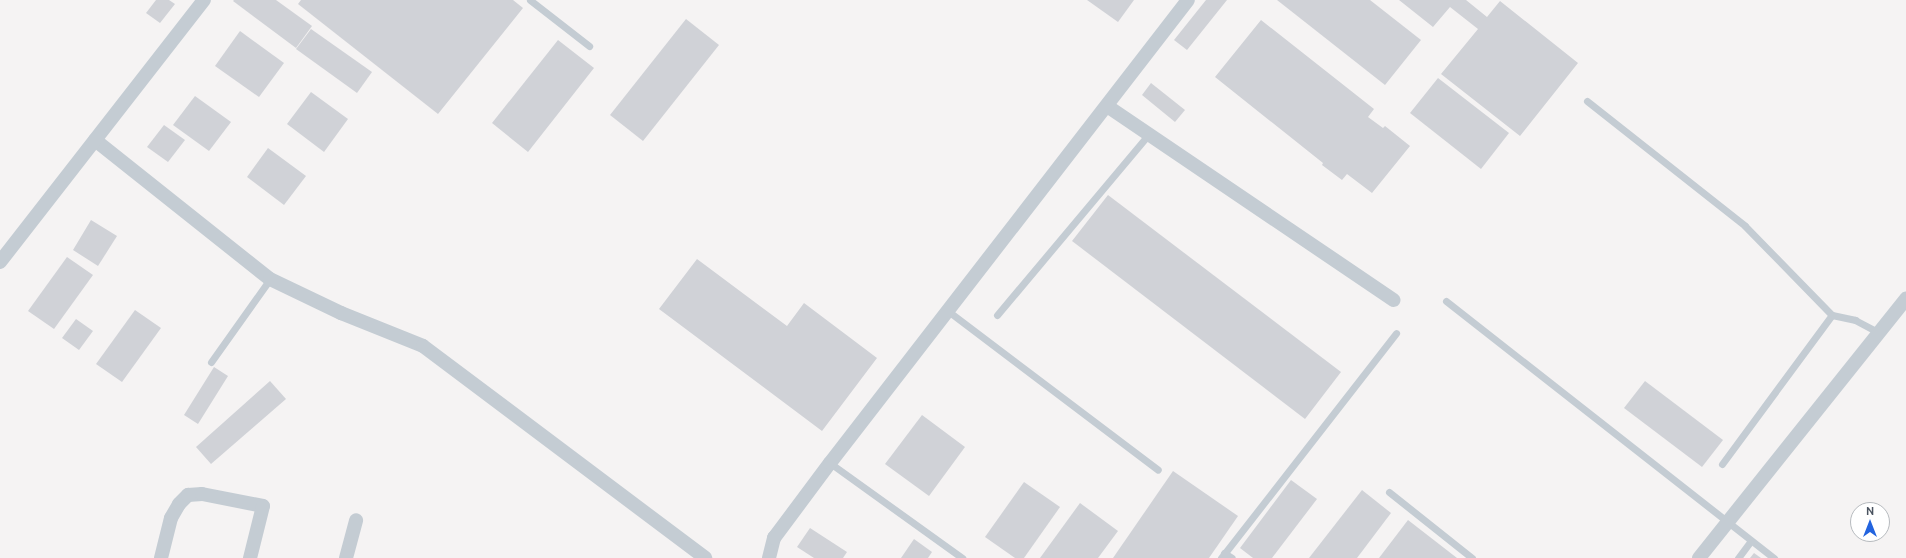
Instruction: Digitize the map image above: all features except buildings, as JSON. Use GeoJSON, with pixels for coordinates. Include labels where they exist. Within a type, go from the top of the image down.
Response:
{"type":"FeatureCollection","features":[{"type":"Feature","properties":{"kind":"street"},"geometry":{"type":"LineString","coordinates":[[0,262],[204,0]]}},
{"type":"Feature","properties":{"kind":"street"},"geometry":{"type":"LineString","coordinates":[[769,558],[774,538],[830,463],[1188,0]]}},
{"type":"Feature","properties":{"kind":"street"},"geometry":{"type":"LineString","coordinates":[[1107,106],[1393,300]]}},
{"type":"Feature","properties":{"kind":"street"},"geometry":{"type":"LineString","coordinates":[[95,140],[270,279],[341,314],[423,346],[705,558]]}},
{"type":"Feature","properties":{"kind":"street"},"geometry":{"type":"LineString","coordinates":[[1699,558],[1906,299]]}},
{"type":"Feature","properties":{"kind":"street"},"geometry":{"type":"LineString","coordinates":[[161,558],[171,518],[178,504],[188,495],[202,494],[263,506],[250,558]]}},
{"type":"Feature","properties":{"kind":"street"},"geometry":{"type":"LineString","coordinates":[[346,558],[356,520]]}},
{"type":"Feature","properties":{"kind":"lane"},"geometry":{"type":"LineString","coordinates":[[530,0],[589,46]]}},
{"type":"Feature","properties":{"kind":"lane"},"geometry":{"type":"LineString","coordinates":[[1587,101],[1745,226],[1832,315],[1855,320],[1879,334]]}},
{"type":"Feature","properties":{"kind":"lane"},"geometry":{"type":"LineString","coordinates":[[997,315],[1148,135]]}},
{"type":"Feature","properties":{"kind":"lane"},"geometry":{"type":"LineString","coordinates":[[211,362],[270,279]]}},
{"type":"Feature","properties":{"kind":"lane"},"geometry":{"type":"LineString","coordinates":[[1446,301],[1711,507],[1728,523],[1774,558]]}},
{"type":"Feature","properties":{"kind":"lane"},"geometry":{"type":"LineString","coordinates":[[948,311],[1158,470]]}},
{"type":"Feature","properties":{"kind":"lane"},"geometry":{"type":"LineString","coordinates":[[1722,464],[1832,315]]}},
{"type":"Feature","properties":{"kind":"lane"},"geometry":{"type":"LineString","coordinates":[[1232,558],[1223,556],[1396,333]]}},
{"type":"Feature","properties":{"kind":"lane"},"geometry":{"type":"LineString","coordinates":[[830,463],[962,558]]}},
{"type":"Feature","properties":{"kind":"lane"},"geometry":{"type":"LineString","coordinates":[[1389,492],[1472,558]]}},
{"type":"Feature","properties":{"kind":"lane"},"geometry":{"type":"LineString","coordinates":[[1738,558],[1751,541]]}}]}
